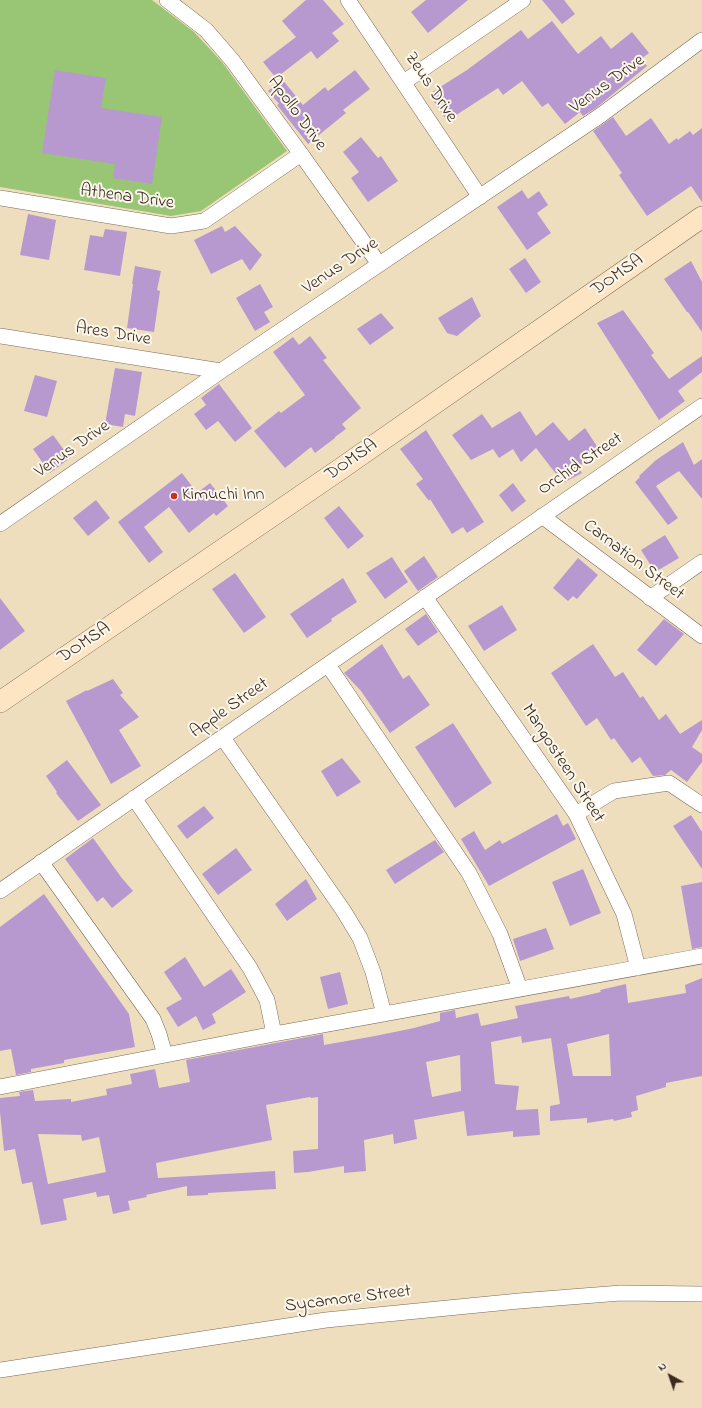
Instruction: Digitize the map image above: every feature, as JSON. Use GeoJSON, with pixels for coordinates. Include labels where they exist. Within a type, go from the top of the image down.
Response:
{"type":"FeatureCollection","features":[{"type":"Feature","properties":{"kind":"main road","name":"DOMSA"},"geometry":{"type":"LineString","coordinates":[[0,702],[307,492],[702,217]]}},
{"type":"Feature","properties":{"kind":"street","name":"Apollo Drive"},"geometry":{"type":"LineString","coordinates":[[167,0],[206,30],[232,60],[379,264]]}},
{"type":"Feature","properties":{"kind":"street","name":"Zeus Drive"},"geometry":{"type":"LineString","coordinates":[[348,0],[480,197]]}},
{"type":"Feature","properties":{"kind":"street"},"geometry":{"type":"LineString","coordinates":[[404,82],[523,0]]}},
{"type":"Feature","properties":{"kind":"street","name":"Venus Drive"},"geometry":{"type":"LineString","coordinates":[[0,524],[221,371],[601,115],[702,40]]}},
{"type":"Feature","properties":{"kind":"street","name":"Athena Drive"},"geometry":{"type":"LineString","coordinates":[[0,198],[171,226],[204,221],[301,154]]}},
{"type":"Feature","properties":{"kind":"street","name":"Ares Drive"},"geometry":{"type":"LineString","coordinates":[[0,336],[221,371]]}},
{"type":"Feature","properties":{"kind":"street","name":"Orchid Street"},"geometry":{"type":"LineString","coordinates":[[482,557],[702,406]]}},
{"type":"Feature","properties":{"kind":"street","name":"Carnation Street"},"geometry":{"type":"LineString","coordinates":[[542,516],[702,636]]}},
{"type":"Feature","properties":{"kind":"street","name":"Apple Street"},"geometry":{"type":"LineString","coordinates":[[0,891],[223,738],[482,557]]}},
{"type":"Feature","properties":{"kind":"street"},"geometry":{"type":"LineString","coordinates":[[650,598],[702,562]]}},
{"type":"Feature","properties":{"kind":"street","name":"Mangosteen Street"},"geometry":{"type":"LineString","coordinates":[[425,597],[576,814],[624,914],[638,968]]}},
{"type":"Feature","properties":{"kind":"street"},"geometry":{"type":"LineString","coordinates":[[328,664],[469,873],[500,934],[520,989]]}},
{"type":"Feature","properties":{"kind":"street"},"geometry":{"type":"LineString","coordinates":[[223,738],[343,910],[360,938],[373,972],[384,1014]]}},
{"type":"Feature","properties":{"kind":"street"},"geometry":{"type":"LineString","coordinates":[[576,814],[614,791],[669,783],[702,805]]}},
{"type":"Feature","properties":{"kind":"street"},"geometry":{"type":"LineString","coordinates":[[134,798],[250,968],[267,1000],[274,1034]]}},
{"type":"Feature","properties":{"kind":"street"},"geometry":{"type":"LineString","coordinates":[[41,862],[153,1019],[159,1034],[164,1055]]}},
{"type":"Feature","properties":{"kind":"street"},"geometry":{"type":"LineString","coordinates":[[0,1087],[274,1034],[702,956]]}},
{"type":"Feature","properties":{"kind":"street","name":"Sycamore Street"},"geometry":{"type":"LineString","coordinates":[[0,1370],[326,1320],[511,1301],[620,1293],[702,1294]]}},
{"type":"Feature","properties":{"kind":"green space"},"geometry":{"type":"Polygon","coordinates":[[[0,0],[152,0],[194,32],[222,62],[287,151],[201,211],[171,216],[0,187],[0,0]]]}},
{"type":"Feature","properties":{"kind":"building"},"geometry":{"type":"Polygon","coordinates":[[[306,0],[323,0],[344,24],[332,33],[339,41],[317,59],[311,51],[276,78],[263,62],[296,37],[282,21],[306,0]]]}},
{"type":"Feature","properties":{"kind":"building"},"geometry":{"type":"Polygon","coordinates":[[[426,0],[468,0],[428,33],[411,12],[426,0]]]}},
{"type":"Feature","properties":{"kind":"building"},"geometry":{"type":"Polygon","coordinates":[[[542,0],[564,0],[575,14],[562,24],[542,0]]]}},
{"type":"Feature","properties":{"kind":"building"},"geometry":{"type":"Polygon","coordinates":[[[552,21],[578,54],[601,36],[611,49],[632,32],[649,53],[641,59],[647,66],[596,108],[583,116],[580,112],[565,124],[548,103],[542,107],[522,81],[503,95],[498,88],[447,121],[429,94],[467,70],[521,30],[528,39],[552,21]]]}},
{"type":"Feature","properties":{"kind":"building"},"geometry":{"type":"Polygon","coordinates":[[[55,70],[106,78],[101,108],[162,117],[152,184],[113,178],[115,164],[42,153],[55,70]]]}},
{"type":"Feature","properties":{"kind":"building"},"geometry":{"type":"Polygon","coordinates":[[[355,70],[370,89],[343,110],[346,113],[308,144],[277,105],[279,104],[268,91],[282,79],[303,105],[325,87],[328,91],[355,70]]]}},
{"type":"Feature","properties":{"kind":"building"},"geometry":{"type":"Polygon","coordinates":[[[613,117],[626,136],[651,118],[669,144],[677,138],[678,140],[690,131],[693,135],[702,128],[702,202],[691,186],[647,216],[619,175],[622,173],[593,131],[613,117]]]}},
{"type":"Feature","properties":{"kind":"building"},"geometry":{"type":"Polygon","coordinates":[[[361,137],[378,158],[381,156],[398,181],[368,202],[351,178],[359,172],[343,152],[361,137]]]}},
{"type":"Feature","properties":{"kind":"building"},"geometry":{"type":"Polygon","coordinates":[[[522,190],[528,199],[539,191],[548,205],[537,213],[551,233],[527,250],[497,207],[522,190]]]}},
{"type":"Feature","properties":{"kind":"building"},"geometry":{"type":"Polygon","coordinates":[[[28,214],[56,220],[49,260],[20,255],[28,214]]]}},
{"type":"Feature","properties":{"kind":"building"},"geometry":{"type":"Polygon","coordinates":[[[222,226],[225,232],[235,226],[262,255],[250,271],[242,259],[211,274],[194,240],[222,226]]]}},
{"type":"Feature","properties":{"kind":"building"},"geometry":{"type":"Polygon","coordinates":[[[105,229],[127,232],[120,276],[84,270],[90,235],[103,237],[105,229]]]}},
{"type":"Feature","properties":{"kind":"building"},"geometry":{"type":"Polygon","coordinates":[[[525,258],[541,282],[526,293],[509,269],[525,258]]]}},
{"type":"Feature","properties":{"kind":"building"},"geometry":{"type":"Polygon","coordinates":[[[691,261],[702,282],[702,332],[664,279],[691,261]]]}},
{"type":"Feature","properties":{"kind":"building"},"geometry":{"type":"Polygon","coordinates":[[[135,266],[161,271],[157,290],[160,291],[154,332],[127,328],[135,266]]]}},
{"type":"Feature","properties":{"kind":"building"},"geometry":{"type":"Polygon","coordinates":[[[260,284],[273,307],[264,312],[270,322],[255,331],[236,298],[260,284]]]}},
{"type":"Feature","properties":{"kind":"building"},"geometry":{"type":"Polygon","coordinates":[[[472,297],[481,316],[457,336],[447,333],[438,318],[472,297]]]}},
{"type":"Feature","properties":{"kind":"building"},"geometry":{"type":"Polygon","coordinates":[[[623,310],[654,353],[651,355],[669,379],[702,356],[702,372],[678,391],[685,401],[659,420],[597,323],[623,310]]]}},
{"type":"Feature","properties":{"kind":"building"},"geometry":{"type":"Polygon","coordinates":[[[381,313],[394,328],[370,345],[357,329],[381,313]]]}},
{"type":"Feature","properties":{"kind":"building"},"geometry":{"type":"Polygon","coordinates":[[[310,336],[327,358],[323,360],[361,408],[342,424],[346,429],[335,438],[315,453],[311,447],[285,468],[254,431],[279,411],[281,413],[305,395],[273,352],[293,337],[299,345],[310,336]]]}},
{"type":"Feature","properties":{"kind":"building"},"geometry":{"type":"Polygon","coordinates":[[[115,368],[142,372],[135,416],[125,414],[123,427],[105,424],[115,368]]]}},
{"type":"Feature","properties":{"kind":"building"},"geometry":{"type":"Polygon","coordinates":[[[35,375],[57,381],[47,417],[24,411],[35,375]]]}},
{"type":"Feature","properties":{"kind":"building"},"geometry":{"type":"Polygon","coordinates":[[[219,384],[252,428],[235,442],[218,421],[206,430],[194,414],[206,405],[201,398],[219,384]]]}},
{"type":"Feature","properties":{"kind":"building"},"geometry":{"type":"Polygon","coordinates":[[[520,411],[536,436],[553,422],[569,441],[585,428],[600,451],[578,467],[582,473],[563,483],[536,448],[521,462],[513,449],[499,458],[493,449],[471,460],[452,435],[482,414],[492,428],[520,411]]]}},
{"type":"Feature","properties":{"kind":"building"},"geometry":{"type":"Polygon","coordinates":[[[426,430],[484,522],[467,533],[463,527],[452,534],[430,499],[429,501],[416,484],[423,479],[400,449],[426,430]]]}},
{"type":"Feature","properties":{"kind":"building"},"geometry":{"type":"Polygon","coordinates":[[[53,435],[70,458],[50,473],[33,449],[53,435]]]}},
{"type":"Feature","properties":{"kind":"building"},"geometry":{"type":"Polygon","coordinates":[[[683,442],[694,465],[702,459],[702,499],[679,471],[656,486],[678,518],[668,525],[635,482],[640,477],[639,476],[656,460],[683,442]]]}},
{"type":"Feature","properties":{"kind":"building","name":"Kimuchi Inn"},"geometry":{"type":"Polygon","coordinates":[[[182,473],[197,493],[210,483],[228,506],[216,516],[214,513],[189,533],[169,507],[144,527],[163,552],[149,563],[118,522],[182,473]]]}},
{"type":"Feature","properties":{"kind":"building"},"geometry":{"type":"Polygon","coordinates":[[[513,483],[526,501],[512,512],[499,495],[513,483]]]}},
{"type":"Feature","properties":{"kind":"building"},"geometry":{"type":"Polygon","coordinates":[[[96,500],[110,518],[88,536],[73,518],[96,500]]]}},
{"type":"Feature","properties":{"kind":"building"},"geometry":{"type":"Polygon","coordinates":[[[339,506],[364,536],[348,549],[324,518],[339,506]]]}},
{"type":"Feature","properties":{"kind":"building"},"geometry":{"type":"Polygon","coordinates":[[[665,535],[679,558],[655,572],[641,550],[665,535]]]}},
{"type":"Feature","properties":{"kind":"building"},"geometry":{"type":"Polygon","coordinates":[[[424,556],[438,577],[418,591],[404,571],[424,556]]]}},
{"type":"Feature","properties":{"kind":"building"},"geometry":{"type":"Polygon","coordinates":[[[392,557],[408,582],[385,599],[366,573],[392,557]]]}},
{"type":"Feature","properties":{"kind":"building"},"geometry":{"type":"Polygon","coordinates":[[[578,558],[598,575],[577,599],[573,596],[568,601],[553,588],[578,558]]]}},
{"type":"Feature","properties":{"kind":"building"},"geometry":{"type":"Polygon","coordinates":[[[235,573],[266,617],[244,633],[212,589],[235,573]]]}},
{"type":"Feature","properties":{"kind":"building"},"geometry":{"type":"Polygon","coordinates":[[[343,578],[357,602],[331,619],[332,621],[307,638],[290,614],[343,578]]]}},
{"type":"Feature","properties":{"kind":"building"},"geometry":{"type":"Polygon","coordinates":[[[0,598],[25,631],[0,650],[0,598]]]}},
{"type":"Feature","properties":{"kind":"building"},"geometry":{"type":"Polygon","coordinates":[[[502,605],[517,630],[484,651],[468,626],[502,605]]]}},
{"type":"Feature","properties":{"kind":"building"},"geometry":{"type":"Polygon","coordinates":[[[426,614],[438,632],[418,646],[405,629],[426,614]]]}},
{"type":"Feature","properties":{"kind":"building"},"geometry":{"type":"Polygon","coordinates":[[[664,619],[684,634],[656,666],[637,650],[664,619]]]}},
{"type":"Feature","properties":{"kind":"building"},"geometry":{"type":"Polygon","coordinates":[[[382,644],[403,679],[409,675],[430,705],[390,733],[361,691],[344,673],[382,644]]]}},
{"type":"Feature","properties":{"kind":"building"},"geometry":{"type":"Polygon","coordinates":[[[593,644],[615,677],[623,672],[640,698],[643,696],[659,720],[666,714],[680,734],[702,720],[702,730],[692,747],[702,754],[702,762],[687,782],[671,770],[665,775],[653,776],[640,757],[632,763],[614,738],[611,740],[597,718],[586,726],[551,673],[593,644]]]}},
{"type":"Feature","properties":{"kind":"building"},"geometry":{"type":"Polygon","coordinates":[[[113,679],[123,693],[120,695],[139,717],[119,730],[141,766],[111,784],[66,701],[113,679]]]}},
{"type":"Feature","properties":{"kind":"building"},"geometry":{"type":"Polygon","coordinates":[[[453,723],[492,783],[455,808],[415,747],[453,723]]]}},
{"type":"Feature","properties":{"kind":"building"},"geometry":{"type":"Polygon","coordinates":[[[342,758],[361,782],[337,797],[321,771],[342,758]]]}},
{"type":"Feature","properties":{"kind":"building"},"geometry":{"type":"Polygon","coordinates":[[[67,760],[101,805],[78,821],[56,793],[57,792],[46,776],[67,760]]]}},
{"type":"Feature","properties":{"kind":"building"},"geometry":{"type":"Polygon","coordinates":[[[204,806],[214,818],[187,839],[177,826],[204,806]]]}},
{"type":"Feature","properties":{"kind":"building"},"geometry":{"type":"Polygon","coordinates":[[[557,814],[563,826],[568,823],[576,839],[489,886],[461,839],[474,831],[485,850],[500,840],[502,844],[557,814]]]}},
{"type":"Feature","properties":{"kind":"building"},"geometry":{"type":"Polygon","coordinates":[[[691,815],[702,832],[702,869],[673,826],[691,815]]]}},
{"type":"Feature","properties":{"kind":"building"},"geometry":{"type":"Polygon","coordinates":[[[93,838],[133,891],[112,908],[103,897],[97,902],[65,859],[93,838]]]}},
{"type":"Feature","properties":{"kind":"building"},"geometry":{"type":"Polygon","coordinates":[[[435,840],[444,852],[395,884],[386,870],[435,840]]]}},
{"type":"Feature","properties":{"kind":"building"},"geometry":{"type":"Polygon","coordinates":[[[236,848],[252,870],[218,895],[202,874],[236,848]]]}},
{"type":"Feature","properties":{"kind":"building"},"geometry":{"type":"Polygon","coordinates":[[[583,869],[601,913],[570,926],[552,882],[583,869]]]}},
{"type":"Feature","properties":{"kind":"building"},"geometry":{"type":"Polygon","coordinates":[[[306,879],[317,899],[287,921],[275,904],[306,879]]]}},
{"type":"Feature","properties":{"kind":"building"},"geometry":{"type":"Polygon","coordinates":[[[702,882],[702,947],[692,949],[681,886],[702,882]]]}},
{"type":"Feature","properties":{"kind":"building"},"geometry":{"type":"Polygon","coordinates":[[[44,894],[129,1014],[135,1047],[64,1060],[64,1063],[31,1069],[31,1072],[16,1075],[11,1049],[0,1051],[0,927],[44,894]]]}},
{"type":"Feature","properties":{"kind":"building"},"geometry":{"type":"Polygon","coordinates":[[[546,928],[554,949],[520,961],[513,939],[546,928]]]}},
{"type":"Feature","properties":{"kind":"building"},"geometry":{"type":"Polygon","coordinates":[[[185,957],[204,987],[231,969],[246,992],[212,1014],[216,1023],[203,1030],[196,1016],[178,1027],[166,1008],[182,999],[164,972],[185,957]]]}},
{"type":"Feature","properties":{"kind":"building"},"geometry":{"type":"Polygon","coordinates":[[[340,972],[348,1004],[328,1009],[320,977],[340,972]]]}},
{"type":"Feature","properties":{"kind":"building"},"geometry":{"type":"Polygon","coordinates":[[[702,978],[702,1076],[666,1083],[666,1087],[636,1096],[638,1110],[631,1112],[632,1117],[614,1121],[613,1119],[587,1123],[587,1118],[550,1121],[550,1106],[560,1104],[551,1038],[522,1043],[521,1036],[491,1042],[495,1084],[519,1086],[516,1110],[538,1109],[540,1135],[513,1137],[513,1131],[467,1136],[464,1111],[414,1120],[417,1139],[394,1144],[393,1134],[364,1140],[366,1171],[344,1173],[344,1166],[294,1173],[293,1151],[318,1149],[318,1097],[310,1097],[266,1105],[272,1140],[156,1163],[158,1178],[275,1171],[276,1189],[208,1193],[208,1195],[187,1196],[187,1186],[146,1195],[147,1197],[128,1201],[130,1210],[113,1214],[109,1195],[97,1197],[96,1192],[63,1199],[67,1220],[41,1225],[32,1182],[22,1184],[15,1149],[4,1151],[0,1098],[20,1096],[19,1092],[33,1090],[35,1101],[71,1099],[71,1102],[107,1095],[106,1089],[132,1084],[130,1074],[155,1069],[159,1088],[190,1082],[186,1060],[323,1034],[324,1045],[375,1036],[440,1021],[440,1013],[455,1010],[456,1018],[478,1013],[481,1026],[518,1018],[515,1006],[569,996],[570,999],[601,992],[600,990],[626,984],[628,1003],[686,993],[685,985],[702,978]],[[609,1034],[567,1044],[573,1076],[611,1076],[609,1034]],[[460,1055],[426,1062],[432,1097],[461,1091],[460,1055]],[[38,1134],[48,1184],[106,1172],[99,1137],[82,1141],[81,1135],[38,1134]]]}},
{"type":"Feature","properties":{"kind":"place","name":"Kimuchi Inn"},"geometry":{"type":"Point","coordinates":[174,496]}}]}
